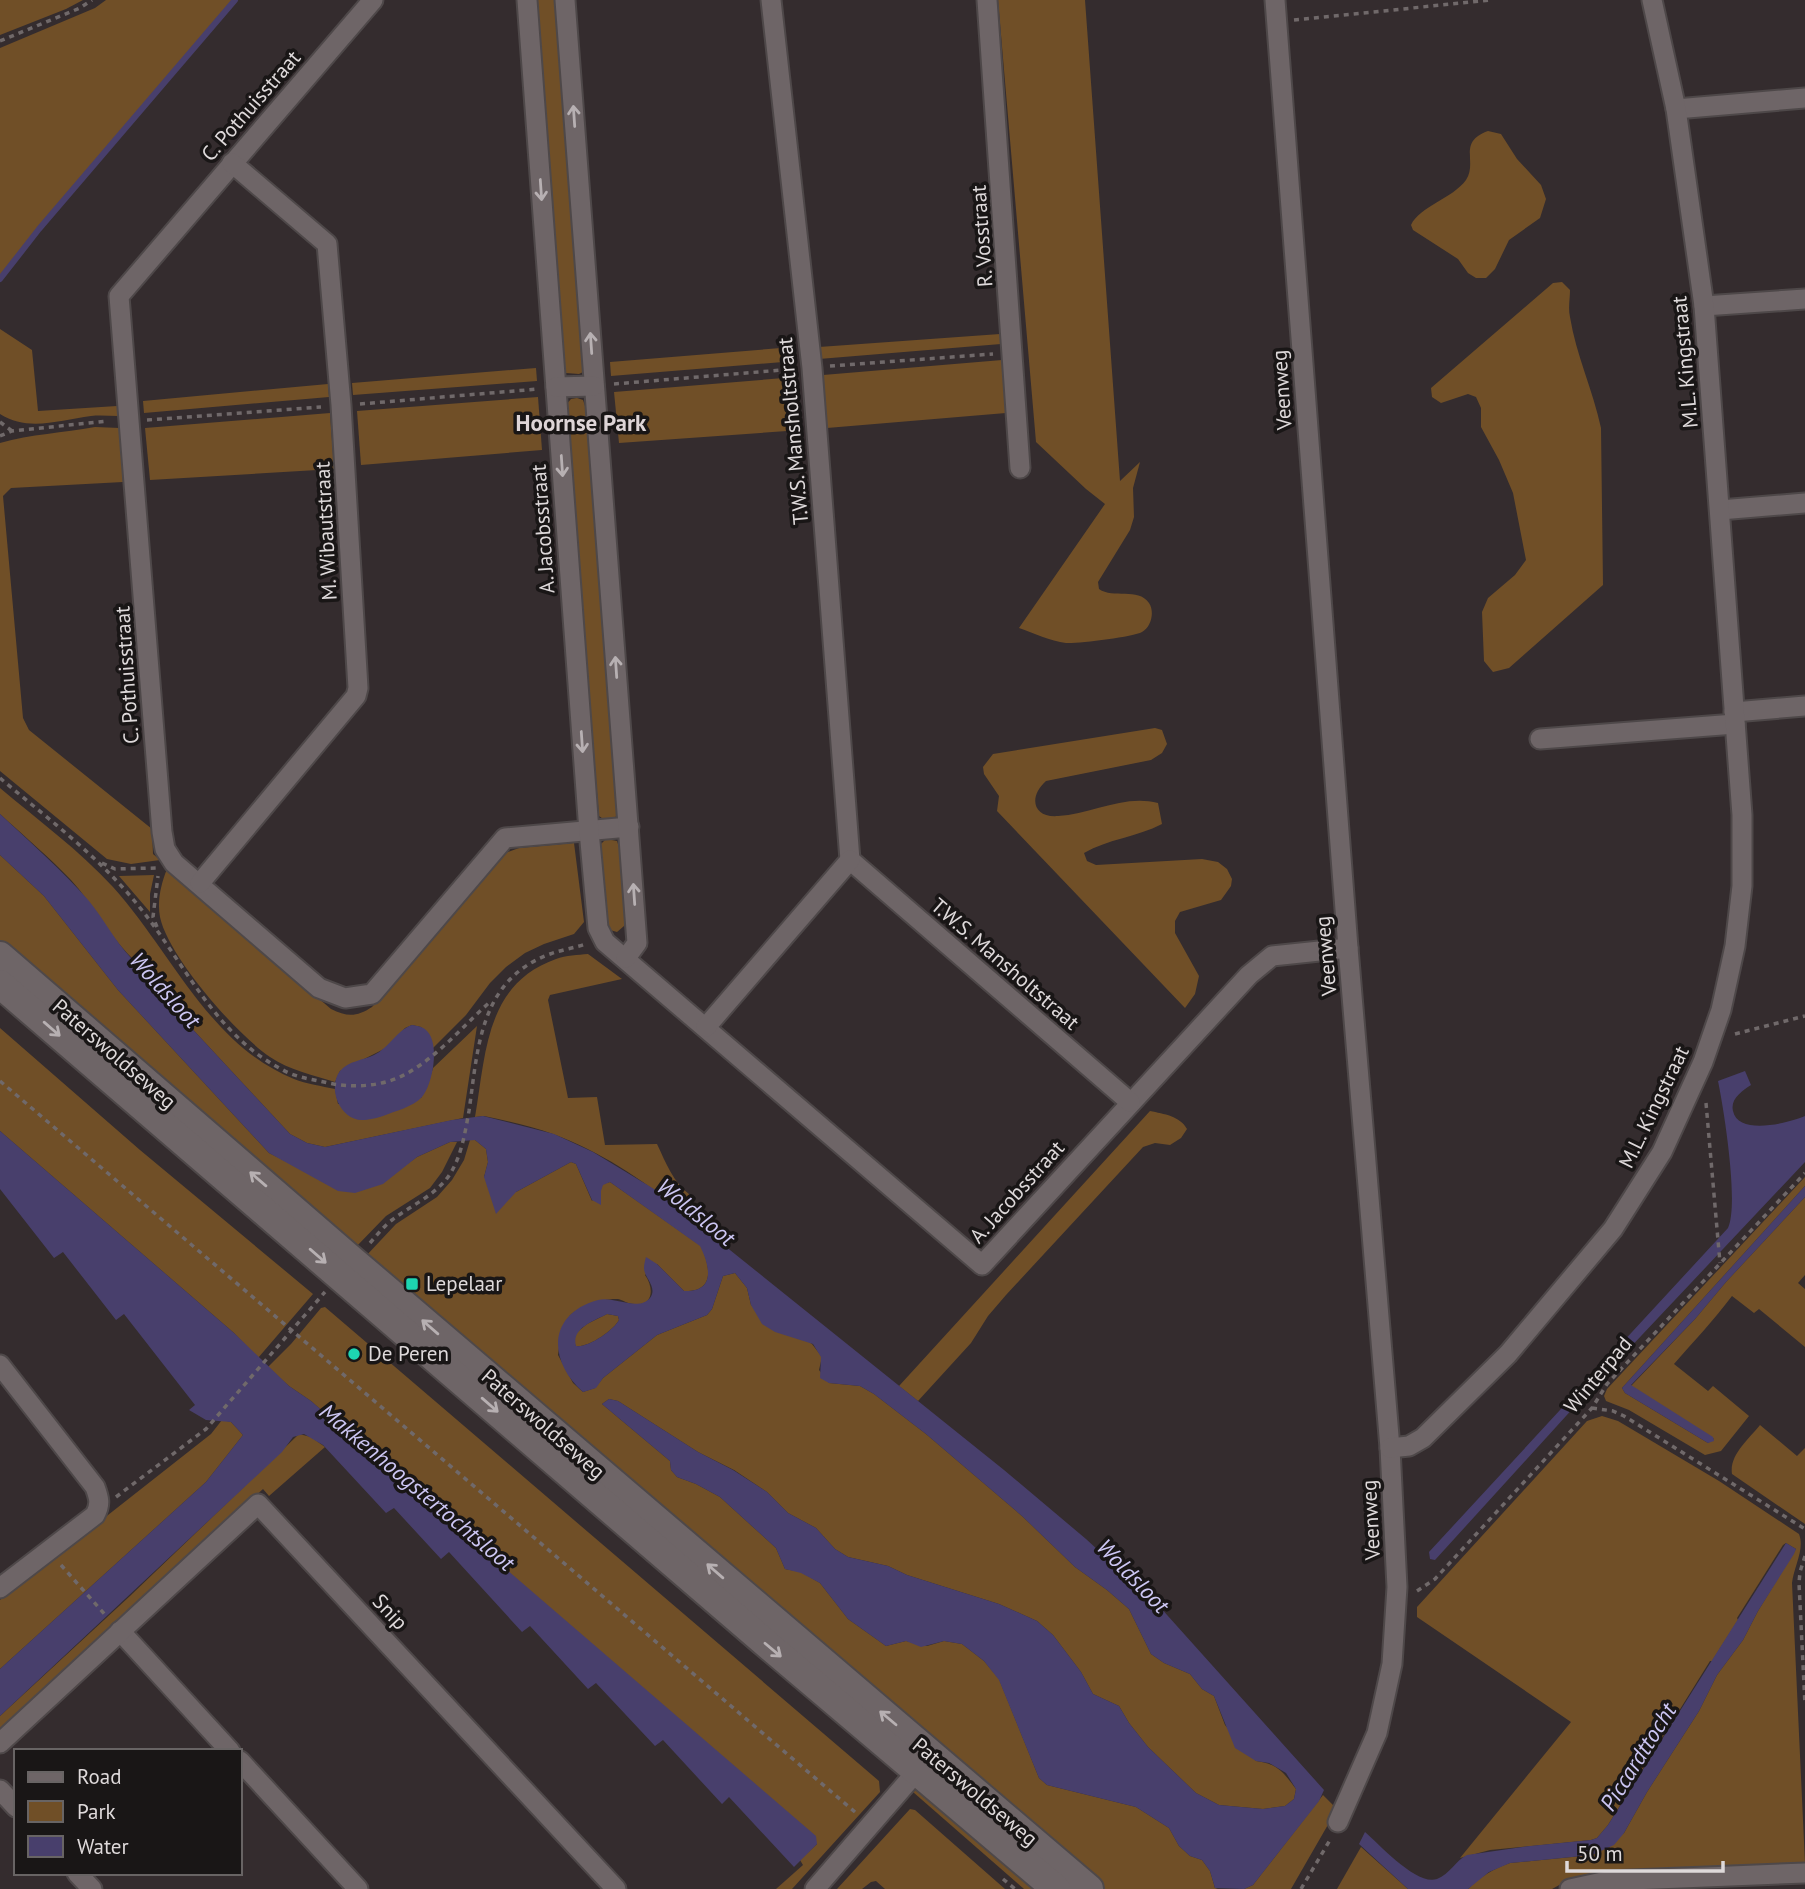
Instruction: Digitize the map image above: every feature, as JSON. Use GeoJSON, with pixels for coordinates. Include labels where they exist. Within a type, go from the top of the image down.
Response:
{"type":"FeatureCollection","features":[{"type":"Feature","properties":{"kind":"main road","name":"Paterswoldseweg"},"geometry":{"type":"LineString","coordinates":[[0,956],[339,1277]]}},
{"type":"Feature","properties":{"kind":"main road","name":"Paterswoldseweg"},"geometry":{"type":"LineString","coordinates":[[0,984],[339,1277],[924,1764],[1089,1889]]}},
{"type":"Feature","properties":{"kind":"main road","name":"Paterswoldseweg"},"geometry":{"type":"LineString","coordinates":[[924,1764],[1056,1889]]}},
{"type":"Feature","properties":{"kind":"street","name":"C. Pothuisstraat"},"geometry":{"type":"LineString","coordinates":[[373,0],[120,296],[162,832],[170,858],[319,988],[345,998],[372,994],[505,838],[629,827]]}},
{"type":"Feature","properties":{"kind":"street","name":"A. Jacobsstraat"},"geometry":{"type":"LineString","coordinates":[[527,0],[589,831],[598,929],[605,942],[982,1265],[1250,975],[1272,956],[1348,948]]}},
{"type":"Feature","properties":{"kind":"street"},"geometry":{"type":"LineString","coordinates":[[565,0],[637,943],[625,958]]}},
{"type":"Feature","properties":{"kind":"street","name":"T.W.S. Mansholtstraat"},"geometry":{"type":"LineString","coordinates":[[771,0],[811,368],[850,860],[1130,1102]]}},
{"type":"Feature","properties":{"kind":"street","name":"R. Vosstraat"},"geometry":{"type":"LineString","coordinates":[[987,0],[1020,468]]}},
{"type":"Feature","properties":{"kind":"street","name":"Veenweg"},"geometry":{"type":"LineString","coordinates":[[1275,0],[1348,948],[1390,1448],[1397,1587],[1392,1664],[1377,1733],[1338,1822]]}},
{"type":"Feature","properties":{"kind":"street","name":"M.L. Kingstraat"},"geometry":{"type":"LineString","coordinates":[[1390,1448],[1409,1446],[1423,1438],[1507,1354],[1613,1229],[1662,1152],[1712,1039],[1735,946],[1742,886],[1742,815],[1704,306],[1676,109],[1652,0]]}},
{"type":"Feature","properties":{"kind":"street"},"geometry":{"type":"LineString","coordinates":[[1676,109],[1805,98]]}},
{"type":"Feature","properties":{"kind":"street","name":"M. Wibautstraat"},"geometry":{"type":"LineString","coordinates":[[200,883],[356,696],[358,688],[341,405],[327,244],[232,163]]}},
{"type":"Feature","properties":{"kind":"street"},"geometry":{"type":"LineString","coordinates":[[1704,306],[1805,299]]}},
{"type":"Feature","properties":{"kind":"street"},"geometry":{"type":"LineString","coordinates":[[556,387],[594,386]]}},
{"type":"Feature","properties":{"kind":"street"},"geometry":{"type":"LineString","coordinates":[[1720,510],[1805,503]]}},
{"type":"Feature","properties":{"kind":"street"},"geometry":{"type":"LineString","coordinates":[[1539,739],[1735,718],[1805,706]]}},
{"type":"Feature","properties":{"kind":"street"},"geometry":{"type":"LineString","coordinates":[[705,1027],[850,860]]}},
{"type":"Feature","properties":{"kind":"street"},"geometry":{"type":"LineString","coordinates":[[0,1365],[94,1487],[99,1498],[95,1515],[0,1588]]}},
{"type":"Feature","properties":{"kind":"street","name":"Snip"},"geometry":{"type":"LineString","coordinates":[[0,1743],[117,1628],[258,1504],[616,1889]]}},
{"type":"Feature","properties":{"kind":"street"},"geometry":{"type":"LineString","coordinates":[[117,1628],[228,1749]]}},
{"type":"Feature","properties":{"kind":"street"},"geometry":{"type":"LineString","coordinates":[[242,1763],[358,1889]]}},
{"type":"Feature","properties":{"kind":"street"},"geometry":{"type":"LineString","coordinates":[[815,1889],[924,1764]]}},
{"type":"Feature","properties":{"kind":"street"},"geometry":{"type":"LineString","coordinates":[[0,1790],[14,1805]]}},
{"type":"Feature","properties":{"kind":"street"},"geometry":{"type":"LineString","coordinates":[[1570,1889],[1607,1881],[1805,1873]]}},
{"type":"Feature","properties":{"kind":"street"},"geometry":{"type":"LineString","coordinates":[[79,1875],[92,1889]]}},
{"type":"Feature","properties":{"kind":"path"},"geometry":{"type":"LineString","coordinates":[[0,41],[92,0]]}},
{"type":"Feature","properties":{"kind":"path"},"geometry":{"type":"LineString","coordinates":[[1276,22],[1491,0]]}},
{"type":"Feature","properties":{"kind":"path"},"geometry":{"type":"LineString","coordinates":[[0,436],[12,431],[129,421]]}},
{"type":"Feature","properties":{"kind":"path"},"geometry":{"type":"LineString","coordinates":[[0,422],[12,431]]}},
{"type":"Feature","properties":{"kind":"path"},"geometry":{"type":"LineString","coordinates":[[0,778],[97,861],[136,903],[220,1018],[250,1048],[285,1071],[331,1084],[351,1086],[381,1083],[410,1072],[439,1049],[529,965],[549,954],[605,942]]}},
{"type":"Feature","properties":{"kind":"path"},"geometry":{"type":"LineString","coordinates":[[97,861],[114,869],[159,868],[154,908],[158,930]]}},
{"type":"Feature","properties":{"kind":"path"},"geometry":{"type":"LineString","coordinates":[[99,1507],[120,1495],[206,1429],[391,1221],[434,1192],[448,1177],[463,1146],[480,1040],[493,999]]}},
{"type":"Feature","properties":{"kind":"path"},"geometry":{"type":"LineString","coordinates":[[1712,1039],[1805,1016]]}},
{"type":"Feature","properties":{"kind":"path"},"geometry":{"type":"LineString","coordinates":[[0,1082],[871,1825]]}},
{"type":"Feature","properties":{"kind":"path"},"geometry":{"type":"LineString","coordinates":[[1706,1102],[1720,1263]]}},
{"type":"Feature","properties":{"kind":"path","name":"Winterpad"},"geometry":{"type":"LineString","coordinates":[[1413,1593],[1434,1579],[1592,1408],[1607,1384],[1805,1173]]}},
{"type":"Feature","properties":{"kind":"path"},"geometry":{"type":"LineString","coordinates":[[1592,1408],[1613,1411],[1624,1416],[1805,1529]]}},
{"type":"Feature","properties":{"kind":"path"},"geometry":{"type":"LineString","coordinates":[[49,1550],[78,1587],[117,1628]]}},
{"type":"Feature","properties":{"kind":"path"},"geometry":{"type":"LineString","coordinates":[[1805,1556],[1799,1583],[1805,1705]]}},
{"type":"Feature","properties":{"kind":"path"},"geometry":{"type":"LineString","coordinates":[[1301,1889],[1330,1842],[1338,1822]]}},
{"type":"Feature","properties":{"kind":"green space"},"geometry":{"type":"Polygon","coordinates":[[[0,0],[83,0],[0,35],[0,0]]]}},
{"type":"Feature","properties":{"kind":"green space"},"geometry":{"type":"Polygon","coordinates":[[[106,0],[235,0],[39,229],[0,279],[0,48],[95,8],[106,0]]]}},
{"type":"Feature","properties":{"kind":"green space"},"geometry":{"type":"Polygon","coordinates":[[[535,0],[558,0],[585,371],[579,374],[566,373],[564,366],[535,0]]]}},
{"type":"Feature","properties":{"kind":"green space"},"geometry":{"type":"Polygon","coordinates":[[[998,0],[1085,0],[1120,481],[1140,462],[1133,488],[1134,517],[1130,530],[1098,582],[1099,589],[1105,592],[1139,595],[1149,603],[1152,615],[1148,627],[1128,636],[1066,643],[1019,628],[1105,504],[1036,442],[998,0]]]}},
{"type":"Feature","properties":{"kind":"green space"},"geometry":{"type":"Polygon","coordinates":[[[1488,131],[1501,134],[1517,159],[1541,185],[1546,199],[1540,218],[1509,240],[1495,269],[1486,278],[1476,278],[1468,273],[1458,259],[1413,230],[1411,225],[1421,213],[1466,180],[1473,141],[1488,131]]]}},
{"type":"Feature","properties":{"kind":"green space"},"geometry":{"type":"Polygon","coordinates":[[[1562,282],[1570,290],[1569,310],[1573,331],[1601,428],[1603,585],[1509,668],[1493,672],[1484,661],[1482,612],[1488,598],[1515,575],[1526,560],[1513,493],[1481,427],[1481,408],[1476,397],[1468,394],[1441,403],[1432,397],[1431,388],[1553,283],[1562,282]]]}},
{"type":"Feature","properties":{"kind":"green space"},"geometry":{"type":"Polygon","coordinates":[[[0,329],[32,350],[38,411],[117,406],[118,416],[91,416],[33,424],[0,414],[0,329]]]}},
{"type":"Feature","properties":{"kind":"green space"},"geometry":{"type":"Polygon","coordinates":[[[1000,334],[1001,344],[819,359],[819,347],[1000,334]]]}},
{"type":"Feature","properties":{"kind":"green space"},"geometry":{"type":"Polygon","coordinates":[[[793,347],[795,361],[611,376],[610,362],[793,347]]]}},
{"type":"Feature","properties":{"kind":"green space"},"geometry":{"type":"Polygon","coordinates":[[[1002,360],[1006,413],[827,428],[823,375],[1002,360]]]}},
{"type":"Feature","properties":{"kind":"green space"},"geometry":{"type":"Polygon","coordinates":[[[536,368],[537,381],[353,395],[352,383],[536,368]]]}},
{"type":"Feature","properties":{"kind":"green space"},"geometry":{"type":"Polygon","coordinates":[[[796,377],[801,430],[619,443],[614,392],[796,377]]]}},
{"type":"Feature","properties":{"kind":"green space"},"geometry":{"type":"Polygon","coordinates":[[[328,384],[329,397],[144,413],[143,401],[328,384]]]}},
{"type":"Feature","properties":{"kind":"green space"},"geometry":{"type":"Polygon","coordinates":[[[538,397],[542,450],[361,465],[357,411],[538,397]]]}},
{"type":"Feature","properties":{"kind":"green space"},"geometry":{"type":"Polygon","coordinates":[[[571,399],[583,400],[587,412],[619,813],[612,821],[606,821],[599,816],[565,406],[571,399]]]}},
{"type":"Feature","properties":{"kind":"green space"},"geometry":{"type":"Polygon","coordinates":[[[330,413],[334,469],[150,480],[145,428],[330,413]]]}},
{"type":"Feature","properties":{"kind":"green space"},"geometry":{"type":"Polygon","coordinates":[[[95,427],[120,428],[123,482],[11,488],[3,496],[23,718],[29,730],[152,829],[153,854],[160,860],[131,864],[107,859],[0,771],[0,443],[95,427]]]}},
{"type":"Feature","properties":{"kind":"green space"},"geometry":{"type":"Polygon","coordinates":[[[1155,728],[1162,730],[1167,744],[1162,753],[1151,760],[1046,781],[1040,787],[1035,800],[1038,810],[1050,816],[1133,801],[1158,803],[1162,824],[1084,853],[1087,861],[1096,865],[1202,859],[1218,862],[1227,869],[1232,879],[1231,886],[1221,900],[1180,912],[1175,921],[1175,933],[1199,976],[1195,994],[1185,1008],[997,811],[999,796],[984,774],[983,767],[993,754],[1155,728]]]}},
{"type":"Feature","properties":{"kind":"green space"},"geometry":{"type":"Polygon","coordinates":[[[0,788],[100,873],[134,912],[193,994],[238,1044],[264,1064],[294,1079],[335,1089],[338,1104],[421,1098],[433,1068],[477,1026],[463,1118],[325,1147],[307,1143],[290,1134],[185,1021],[171,992],[127,953],[71,880],[0,814],[0,788]]]}},
{"type":"Feature","properties":{"kind":"green space"},"geometry":{"type":"Polygon","coordinates":[[[606,839],[617,841],[620,850],[625,913],[624,926],[617,932],[610,930],[606,918],[600,845],[606,839]]]}},
{"type":"Feature","properties":{"kind":"green space"},"geometry":{"type":"Polygon","coordinates":[[[574,843],[584,922],[574,934],[525,953],[506,967],[466,1015],[432,1049],[432,1041],[421,1027],[412,1025],[405,1028],[388,1047],[340,1071],[335,1082],[277,1062],[240,1031],[189,972],[176,952],[160,917],[160,893],[167,869],[331,1009],[347,1015],[357,1014],[372,1007],[505,853],[519,848],[574,843]]]}},
{"type":"Feature","properties":{"kind":"green space"},"geometry":{"type":"Polygon","coordinates":[[[0,855],[44,896],[118,990],[269,1153],[297,1167],[400,1169],[417,1157],[450,1142],[457,1142],[442,1172],[430,1188],[386,1216],[354,1249],[0,947],[0,855]]]}},
{"type":"Feature","properties":{"kind":"green space"},"geometry":{"type":"Polygon","coordinates":[[[154,875],[150,894],[150,912],[119,876],[154,875]]]}},
{"type":"Feature","properties":{"kind":"green space"},"geometry":{"type":"Polygon","coordinates":[[[588,954],[622,979],[550,995],[548,1000],[568,1098],[597,1097],[605,1145],[657,1144],[674,1178],[690,1195],[680,1210],[620,1167],[587,1148],[545,1131],[484,1116],[475,1117],[487,1046],[502,1003],[515,985],[533,970],[560,958],[588,954]]]}},
{"type":"Feature","properties":{"kind":"green space"},"geometry":{"type":"Polygon","coordinates":[[[0,1028],[140,1150],[313,1294],[258,1358],[234,1333],[0,1131],[0,1028]]]}},
{"type":"Feature","properties":{"kind":"green space"},"geometry":{"type":"Polygon","coordinates":[[[1150,1111],[1176,1118],[1187,1129],[1181,1138],[1170,1145],[1155,1143],[1143,1147],[1006,1295],[988,1316],[971,1343],[918,1401],[899,1386],[1150,1111]]]}},
{"type":"Feature","properties":{"kind":"green space"},"geometry":{"type":"Polygon","coordinates":[[[470,1140],[475,1140],[486,1149],[488,1162],[484,1177],[516,1192],[571,1162],[576,1164],[592,1201],[603,1184],[610,1182],[701,1246],[707,1262],[708,1276],[701,1287],[684,1291],[657,1264],[645,1275],[651,1290],[649,1299],[645,1302],[634,1304],[618,1299],[605,1300],[583,1307],[568,1318],[562,1331],[558,1355],[573,1383],[583,1392],[595,1388],[603,1378],[657,1335],[707,1315],[712,1309],[723,1276],[735,1273],[747,1288],[751,1305],[812,1344],[822,1357],[819,1370],[829,1383],[860,1386],[874,1394],[926,1434],[1022,1516],[1075,1567],[1129,1609],[1151,1654],[1190,1674],[1202,1689],[1214,1696],[1225,1725],[1256,1761],[1270,1764],[1283,1773],[1296,1789],[1294,1799],[1285,1806],[1263,1809],[1219,1805],[1196,1793],[1148,1747],[1119,1706],[1093,1694],[1081,1672],[1053,1635],[1037,1621],[999,1604],[907,1575],[888,1566],[848,1557],[835,1549],[816,1528],[788,1513],[767,1492],[734,1470],[698,1452],[618,1401],[609,1399],[602,1404],[670,1461],[671,1470],[677,1477],[720,1497],[776,1548],[785,1569],[801,1572],[820,1583],[848,1619],[886,1646],[906,1641],[927,1646],[944,1641],[962,1644],[984,1661],[999,1679],[1039,1778],[1047,1785],[1136,1807],[1169,1828],[1179,1846],[1190,1856],[1202,1860],[1210,1871],[1215,1888],[1218,1889],[1099,1889],[365,1257],[396,1224],[437,1197],[464,1160],[470,1140]]]}},
{"type":"Feature","properties":{"kind":"green space"},"geometry":{"type":"Polygon","coordinates":[[[1805,1177],[1805,1186],[1622,1388],[1625,1393],[1708,1443],[1714,1439],[1631,1386],[1805,1197],[1805,1275],[1798,1283],[1805,1289],[1805,1347],[1759,1309],[1754,1313],[1732,1296],[1674,1364],[1708,1391],[1713,1386],[1749,1416],[1721,1451],[1705,1455],[1629,1410],[1606,1401],[1604,1396],[1607,1389],[1805,1177]]]}},
{"type":"Feature","properties":{"kind":"green space"},"geometry":{"type":"Polygon","coordinates":[[[325,1307],[879,1781],[880,1792],[792,1889],[776,1889],[803,1865],[800,1860],[817,1844],[311,1401],[268,1367],[321,1308],[325,1307]]]}},
{"type":"Feature","properties":{"kind":"green space"},"geometry":{"type":"Polygon","coordinates":[[[607,1314],[618,1316],[619,1320],[612,1329],[594,1341],[576,1346],[576,1333],[607,1314]]]}},
{"type":"Feature","properties":{"kind":"green space"},"geometry":{"type":"Polygon","coordinates":[[[1602,1416],[1618,1421],[1719,1481],[1799,1534],[1800,1552],[1792,1583],[1805,1863],[1596,1875],[1563,1883],[1552,1889],[1468,1889],[1488,1873],[1510,1863],[1592,1855],[1624,1833],[1699,1711],[1717,1675],[1743,1640],[1796,1549],[1786,1543],[1783,1545],[1608,1825],[1597,1838],[1490,1850],[1460,1858],[1571,1722],[1417,1617],[1417,1607],[1587,1421],[1602,1416]]]}},
{"type":"Feature","properties":{"kind":"green space"},"geometry":{"type":"Polygon","coordinates":[[[222,1420],[231,1422],[243,1435],[206,1482],[0,1669],[0,1600],[211,1434],[222,1420]]]}},
{"type":"Feature","properties":{"kind":"green space"},"geometry":{"type":"Polygon","coordinates":[[[1760,1425],[1797,1456],[1805,1448],[1805,1524],[1732,1474],[1737,1454],[1760,1425]]]}},
{"type":"Feature","properties":{"kind":"green space"},"geometry":{"type":"Polygon","coordinates":[[[299,1434],[311,1437],[325,1447],[269,1496],[263,1489],[0,1732],[0,1716],[299,1434]]]}},
{"type":"Feature","properties":{"kind":"green space"},"geometry":{"type":"Polygon","coordinates":[[[919,1788],[1046,1889],[1024,1889],[913,1792],[919,1788]]]}},
{"type":"Feature","properties":{"kind":"green space"},"geometry":{"type":"Polygon","coordinates":[[[1323,1795],[1337,1809],[1291,1889],[1244,1889],[1253,1885],[1323,1795]]]}},
{"type":"Feature","properties":{"kind":"green space"},"geometry":{"type":"Polygon","coordinates":[[[910,1809],[915,1810],[1005,1889],[885,1889],[876,1881],[862,1889],[837,1889],[910,1809]]]}},
{"type":"Feature","properties":{"kind":"green space"},"geometry":{"type":"Polygon","coordinates":[[[1361,1847],[1408,1889],[1337,1889],[1361,1847]]]}},
{"type":"Feature","properties":{"kind":"water","name":"Woldsloot"},"geometry":{"type":"Polygon","coordinates":[[[0,814],[79,890],[131,958],[162,979],[169,987],[185,1021],[290,1134],[307,1143],[325,1147],[483,1116],[554,1134],[593,1152],[654,1189],[1004,1470],[1086,1539],[1159,1606],[1324,1790],[1319,1801],[1253,1885],[1244,1889],[1215,1888],[1210,1871],[1202,1860],[1190,1856],[1179,1846],[1169,1828],[1136,1807],[1047,1785],[1039,1778],[999,1680],[984,1661],[962,1644],[944,1641],[921,1647],[906,1641],[886,1646],[848,1619],[820,1583],[801,1573],[785,1569],[776,1548],[720,1497],[677,1477],[671,1470],[670,1461],[602,1404],[609,1399],[618,1401],[698,1452],[733,1470],[767,1492],[788,1513],[816,1528],[835,1549],[848,1557],[888,1566],[907,1575],[999,1604],[1037,1621],[1053,1635],[1081,1672],[1093,1694],[1119,1706],[1148,1747],[1196,1793],[1219,1805],[1263,1809],[1285,1806],[1294,1799],[1296,1789],[1286,1773],[1269,1763],[1256,1761],[1235,1748],[1214,1696],[1202,1689],[1190,1674],[1151,1654],[1129,1609],[1075,1567],[1022,1516],[926,1434],[874,1394],[860,1386],[829,1383],[820,1378],[821,1357],[813,1344],[775,1332],[762,1324],[751,1305],[747,1288],[735,1273],[723,1276],[712,1309],[707,1315],[657,1335],[603,1378],[596,1388],[583,1392],[563,1367],[559,1353],[558,1340],[569,1316],[598,1300],[633,1304],[645,1302],[652,1294],[652,1286],[645,1272],[646,1257],[657,1264],[684,1291],[701,1287],[706,1282],[708,1269],[700,1246],[610,1182],[603,1185],[601,1205],[592,1200],[576,1164],[571,1162],[516,1192],[496,1214],[484,1177],[488,1162],[486,1149],[475,1140],[450,1142],[417,1157],[383,1184],[355,1193],[338,1191],[269,1153],[118,990],[44,896],[0,855],[0,814]],[[607,1314],[585,1326],[577,1334],[576,1346],[594,1341],[606,1333],[619,1320],[618,1316],[607,1314]]]}},
{"type":"Feature","properties":{"kind":"water"},"geometry":{"type":"Polygon","coordinates":[[[412,1025],[427,1031],[433,1045],[432,1074],[422,1097],[409,1106],[375,1118],[362,1120],[347,1115],[335,1094],[336,1078],[340,1071],[379,1052],[412,1025]]]}},
{"type":"Feature","properties":{"kind":"water"},"geometry":{"type":"Polygon","coordinates":[[[1745,1071],[1751,1085],[1733,1103],[1737,1119],[1744,1123],[1765,1125],[1788,1122],[1805,1116],[1805,1162],[1576,1405],[1435,1560],[1430,1559],[1429,1552],[1728,1228],[1731,1216],[1731,1179],[1718,1081],[1745,1071]]]}},
{"type":"Feature","properties":{"kind":"water"},"geometry":{"type":"Polygon","coordinates":[[[0,1131],[234,1333],[289,1386],[311,1401],[816,1836],[817,1844],[794,1867],[729,1797],[722,1804],[663,1740],[655,1746],[596,1683],[588,1689],[530,1626],[522,1632],[449,1552],[441,1559],[394,1508],[386,1513],[323,1445],[304,1434],[293,1437],[282,1452],[0,1716],[0,1669],[206,1482],[243,1435],[231,1422],[206,1420],[189,1410],[195,1405],[124,1314],[116,1320],[63,1252],[54,1258],[0,1189],[0,1131]]]}},
{"type":"Feature","properties":{"kind":"water"},"geometry":{"type":"Polygon","coordinates":[[[1805,1186],[1805,1197],[1695,1319],[1631,1385],[1713,1437],[1714,1441],[1708,1443],[1625,1393],[1622,1388],[1805,1186]]]}},
{"type":"Feature","properties":{"kind":"water"},"geometry":{"type":"Polygon","coordinates":[[[1786,1543],[1796,1549],[1794,1554],[1743,1640],[1717,1675],[1699,1711],[1624,1833],[1614,1845],[1592,1855],[1510,1863],[1489,1872],[1468,1889],[1408,1889],[1359,1844],[1365,1832],[1409,1871],[1429,1880],[1442,1877],[1467,1855],[1597,1838],[1608,1825],[1786,1543]]]}},
{"type":"Feature","properties":{"kind":"waterway"},"geometry":{"type":"LineString","coordinates":[[0,279],[39,229],[235,0]]}},
{"type":"Feature","properties":{"kind":"place","name":"Lepelaar"},"geometry":{"type":"Point","coordinates":[412,1284]}},
{"type":"Feature","properties":{"kind":"place","name":"De Peren"},"geometry":{"type":"Point","coordinates":[354,1354]}},
{"type":"Feature","properties":{"kind":"district","name":"Hoornse Park"},"geometry":{"type":"Point","coordinates":[581,423]}},
{"type":"Feature","properties":{"kind":"water label","name":"Makkenhoogstertochtsloot"},"geometry":{"type":"Point","coordinates":[417,1487]}},
{"type":"Feature","properties":{"kind":"water label","name":"Piccardttocht"},"geometry":{"type":"Point","coordinates":[1638,1757]}}]}
